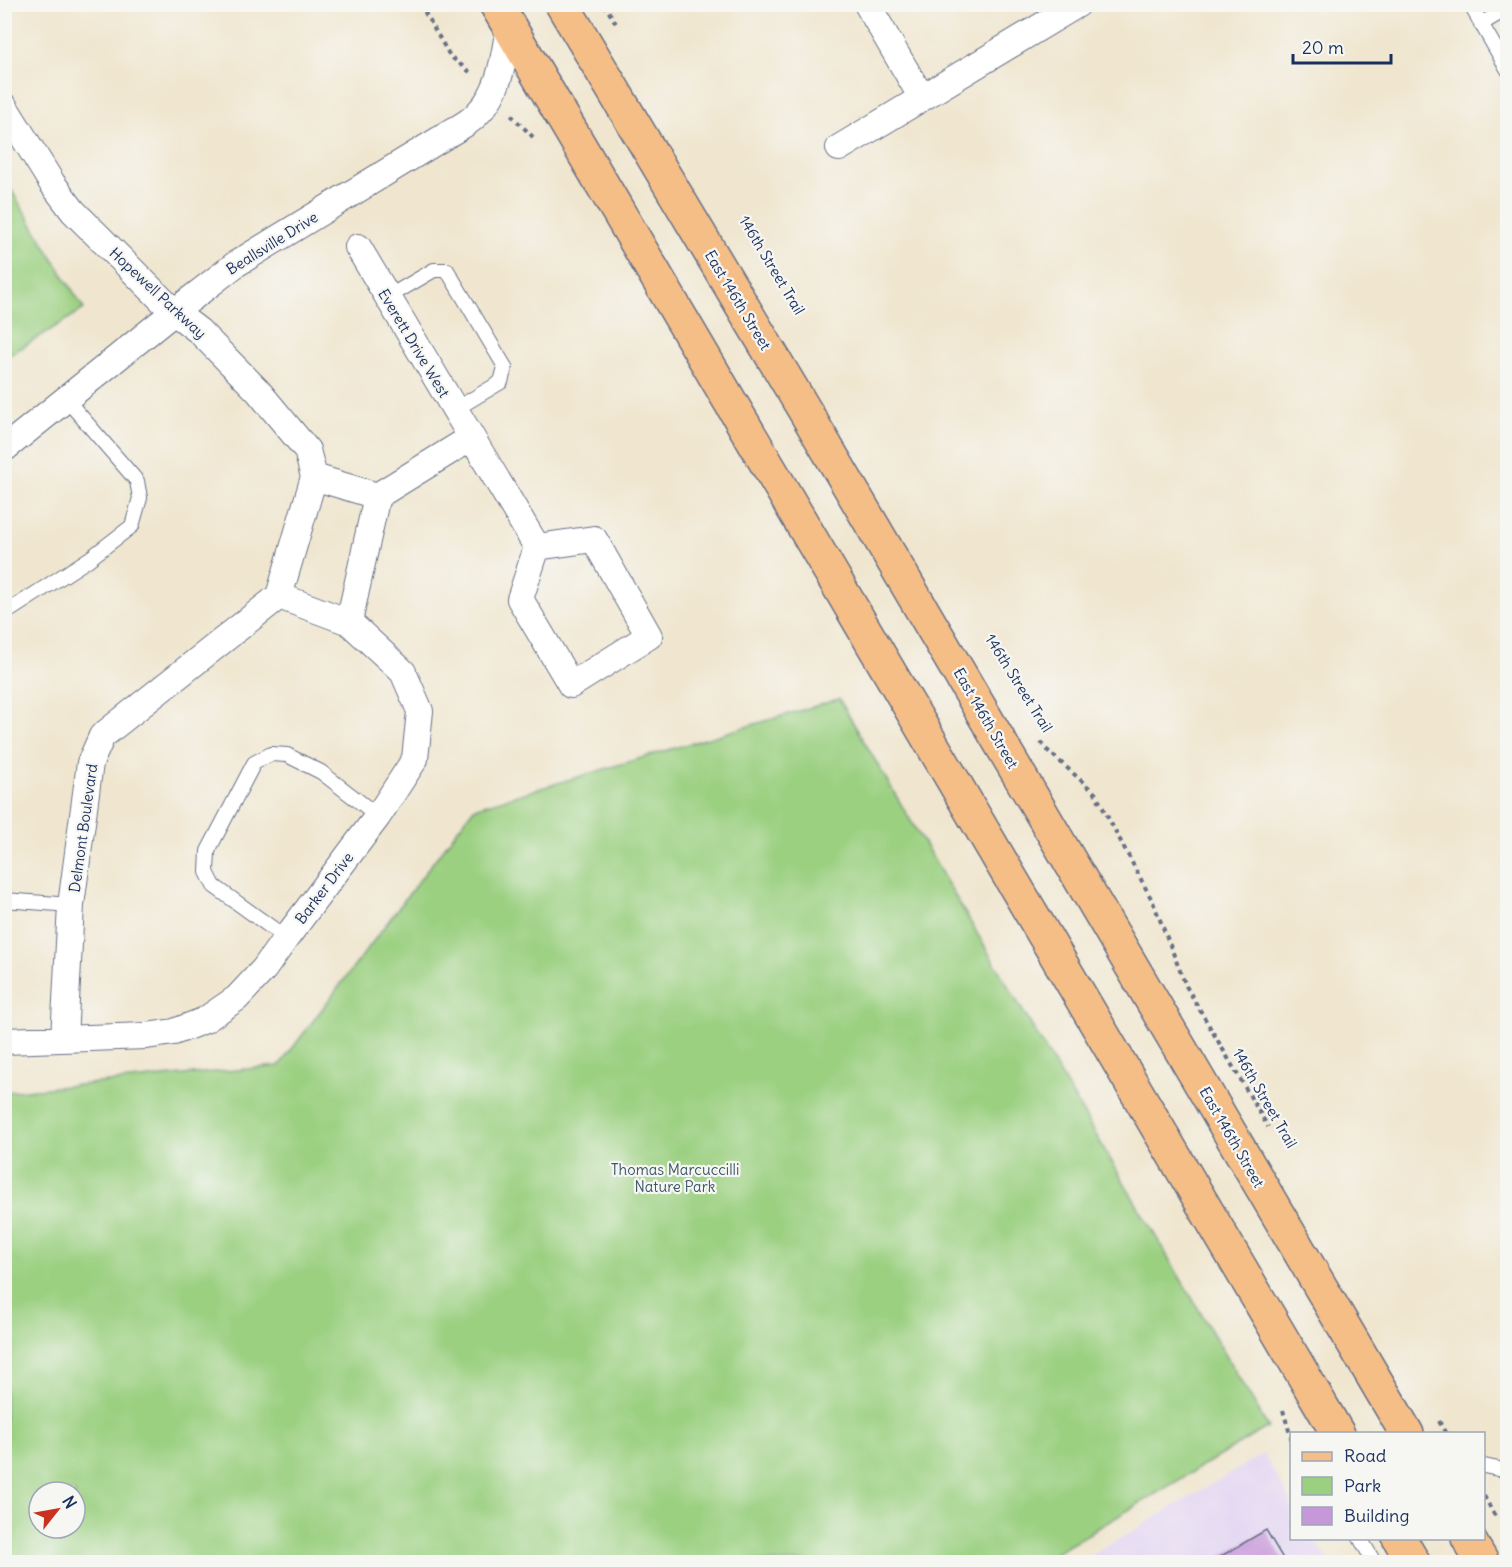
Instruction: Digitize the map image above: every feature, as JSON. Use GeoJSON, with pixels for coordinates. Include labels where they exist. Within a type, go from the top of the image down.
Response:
{"type":"FeatureCollection","features":[{"type":"Feature","properties":{"kind":"main road","name":"East 146th Street"},"geometry":{"type":"LineString","coordinates":[[562,4],[811,421],[1406,1432]]}},
{"type":"Feature","properties":{"kind":"main road"},"geometry":{"type":"LineString","coordinates":[[503,16],[1337,1432]]}},
{"type":"Feature","properties":{"kind":"main road"},"geometry":{"type":"LineString","coordinates":[[1400,1540],[1413,1563]]}},
{"type":"Feature","properties":{"kind":"main road"},"geometry":{"type":"LineString","coordinates":[[1469,1540],[1482,1563]]}},
{"type":"Feature","properties":{"kind":"street"},"geometry":{"type":"LineString","coordinates":[[867,4],[922,98]]}},
{"type":"Feature","properties":{"kind":"street"},"geometry":{"type":"LineString","coordinates":[[839,148],[1078,4]]}},
{"type":"Feature","properties":{"kind":"street","name":"Beallsville Drive"},"geometry":{"type":"LineString","coordinates":[[4,449],[236,264],[460,127],[479,113],[490,98],[500,74],[503,16]]}},
{"type":"Feature","properties":{"kind":"street","name":"Hopewell Parkway"},"geometry":{"type":"LineString","coordinates":[[4,106],[51,183],[73,211],[174,312],[199,331],[258,391],[307,450],[314,477]]}},
{"type":"Feature","properties":{"kind":"street","name":"Everett Drive West"},"geometry":{"type":"LineString","coordinates":[[358,247],[537,546]]}},
{"type":"Feature","properties":{"kind":"street"},"geometry":{"type":"LineString","coordinates":[[377,496],[314,477],[279,596],[349,622],[377,496],[471,438]]}},
{"type":"Feature","properties":{"kind":"street"},"geometry":{"type":"LineString","coordinates":[[594,539],[649,636],[571,685],[519,599],[537,546],[594,539]]}},
{"type":"Feature","properties":{"kind":"street","name":"Delmont Boulevard"},"geometry":{"type":"LineString","coordinates":[[64,1039],[72,905],[90,763],[102,736],[279,596]]}},
{"type":"Feature","properties":{"kind":"street","name":"Barker Drive"},"geometry":{"type":"LineString","coordinates":[[64,1039],[146,1036],[174,1032],[205,1020],[237,998],[264,969],[378,816],[415,759],[420,711],[403,672],[349,622]]}},
{"type":"Feature","properties":{"kind":"street"},"geometry":{"type":"LineString","coordinates":[[4,1041],[64,1039]]}},
{"type":"Feature","properties":{"kind":"lane"},"geometry":{"type":"LineString","coordinates":[[1470,4],[1508,70]]}},
{"type":"Feature","properties":{"kind":"lane"},"geometry":{"type":"LineString","coordinates":[[1481,24],[1508,8]]}},
{"type":"Feature","properties":{"kind":"lane"},"geometry":{"type":"LineString","coordinates":[[388,297],[434,270],[447,270],[505,367],[501,382],[454,410]]}},
{"type":"Feature","properties":{"kind":"lane"},"geometry":{"type":"LineString","coordinates":[[4,614],[89,559],[132,526],[140,498],[137,481],[66,399]]}},
{"type":"Feature","properties":{"kind":"lane"},"geometry":{"type":"LineString","coordinates":[[286,938],[213,886],[207,872],[208,851],[254,763],[270,754],[287,755],[321,772],[378,816]]}},
{"type":"Feature","properties":{"kind":"lane"},"geometry":{"type":"LineString","coordinates":[[4,900],[72,905]]}},
{"type":"Feature","properties":{"kind":"lane"},"geometry":{"type":"LineString","coordinates":[[1317,1398],[1326,1432]]}},
{"type":"Feature","properties":{"kind":"lane"},"geometry":{"type":"LineString","coordinates":[[1485,1466],[1508,1471]]}},
{"type":"Feature","properties":{"kind":"lane"},"geometry":{"type":"LineString","coordinates":[[1361,1540],[1374,1563]]}},
{"type":"Feature","properties":{"kind":"path"},"geometry":{"type":"LineString","coordinates":[[420,4],[450,56],[475,76]]}},
{"type":"Feature","properties":{"kind":"path"},"geometry":{"type":"LineString","coordinates":[[604,4],[622,35]]}},
{"type":"Feature","properties":{"kind":"path","name":"146th Street Trail"},"geometry":{"type":"LineString","coordinates":[[1040,740],[1095,794],[1152,902],[1186,986],[1269,1128]]}},
{"type":"Feature","properties":{"kind":"path"},"geometry":{"type":"LineString","coordinates":[[1435,1413],[1445,1432]]}},
{"type":"Feature","properties":{"kind":"shaded area"},"geometry":{"type":"Polygon","coordinates":[[[1263,1454],[1290,1499],[1290,1540],[1315,1540],[1329,1562],[1080,1562],[1263,1454]]]}},
{"type":"Feature","properties":{"kind":"green space"},"geometry":{"type":"Polygon","coordinates":[[[5,180],[84,309],[4,358],[5,180]]]}},
{"type":"Feature","properties":{"kind":"green space","name":"Thomas Marcuccilli Nature Park"},"geometry":{"type":"Polygon","coordinates":[[[839,699],[1268,1427],[1041,1562],[5,1562],[5,1092],[279,1066],[474,808],[839,699]]]}},
{"type":"Feature","properties":{"kind":"building"},"geometry":{"type":"Polygon","coordinates":[[[1266,1530],[1285,1562],[1211,1562],[1266,1530]]]}}]}
